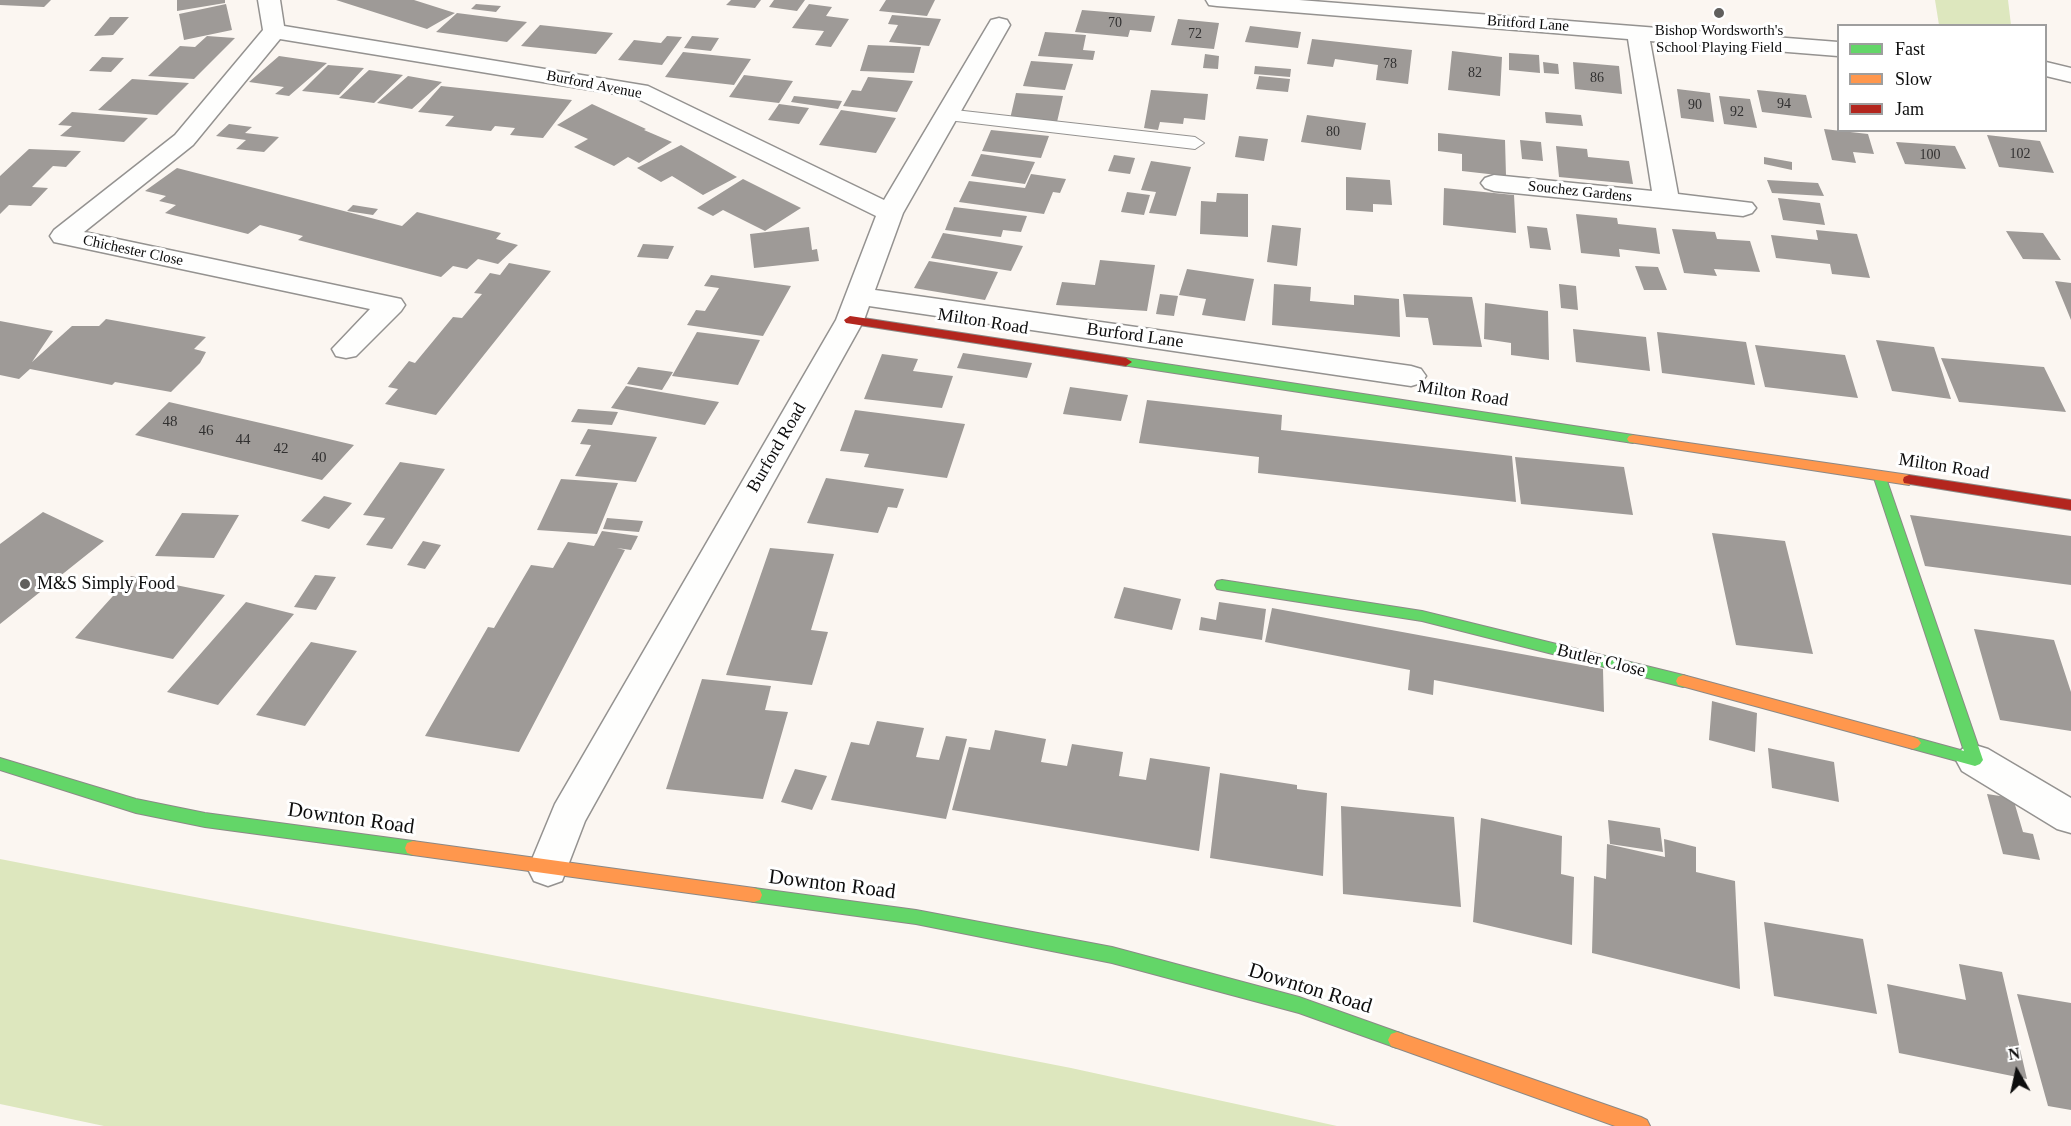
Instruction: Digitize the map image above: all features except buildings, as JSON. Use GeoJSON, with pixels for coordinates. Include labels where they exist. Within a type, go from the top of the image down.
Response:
{"type":"FeatureCollection","features":[{"type":"Feature","properties":{"kind":"main road","name":"Milton Road"},"geometry":{"type":"LineString","coordinates":[[854,308],[2071,505]]}},
{"type":"Feature","properties":{"kind":"main road"},"geometry":{"type":"LineString","coordinates":[[1880,475],[1975,760]]}},
{"type":"Feature","properties":{"kind":"main road","name":"Butler Close"},"geometry":{"type":"LineString","coordinates":[[1222,585],[1422,616],[1723,691],[1975,760]]}},
{"type":"Feature","properties":{"kind":"main road","name":"Downton Road"},"geometry":{"type":"LineString","coordinates":[[0,764],[136,806],[206,820],[548,869],[916,917],[1112,955],[1299,1005],[1641,1126]]}},
{"type":"Feature","properties":{"kind":"street"},"geometry":{"type":"LineString","coordinates":[[268,0],[274,31]]}},
{"type":"Feature","properties":{"kind":"street","name":"Britford Lane"},"geometry":{"type":"LineString","coordinates":[[1217,0],[1837,49]]}},
{"type":"Feature","properties":{"kind":"street","name":"Burford Road"},"geometry":{"type":"LineString","coordinates":[[548,869],[568,816],[854,308],[890,213],[999,25]]}},
{"type":"Feature","properties":{"kind":"street","name":"Burford Avenue"},"geometry":{"type":"LineString","coordinates":[[274,31],[640,91],[890,213]]}},
{"type":"Feature","properties":{"kind":"street","name":"Chichester Close"},"geometry":{"type":"LineString","coordinates":[[274,31],[184,140],[63,236],[391,305],[346,349]]}},
{"type":"Feature","properties":{"kind":"street"},"geometry":{"type":"LineString","coordinates":[[1638,33],[1666,200]]}},
{"type":"Feature","properties":{"kind":"street"},"geometry":{"type":"LineString","coordinates":[[2047,69],[2071,75]]}},
{"type":"Feature","properties":{"kind":"street","name":"Souchez Gardens"},"geometry":{"type":"LineString","coordinates":[[1494,183],[1743,208]]}},
{"type":"Feature","properties":{"kind":"street","name":"Burford Lane"},"geometry":{"type":"LineString","coordinates":[[854,308],[1411,376]]}},
{"type":"Feature","properties":{"kind":"street","name":"Butler Close"},"geometry":{"type":"LineString","coordinates":[[1975,760],[2071,817]]}},
{"type":"Feature","properties":{"kind":"lane"},"geometry":{"type":"LineString","coordinates":[[946,115],[1195,143]]}},
{"type":"Feature","properties":{"kind":"green space"},"geometry":{"type":"Polygon","coordinates":[[[1935,0],[2008,0],[2011,24],[1939,24],[1935,0]]]}},
{"type":"Feature","properties":{"kind":"green space"},"geometry":{"type":"Polygon","coordinates":[[[0,859],[1071,1068],[1337,1126],[104,1126],[0,1104],[0,859]]]}},
{"type":"Feature","properties":{"kind":"traffic: fast"},"geometry":{"type":"LineString","coordinates":[[1126,362],[1633,439]]}},
{"type":"Feature","properties":{"kind":"traffic: fast"},"geometry":{"type":"LineString","coordinates":[[1879,475],[1975,760],[1913,743]]}},
{"type":"Feature","properties":{"kind":"traffic: fast"},"geometry":{"type":"LineString","coordinates":[[1222,585],[1422,616],[1683,681]]}},
{"type":"Feature","properties":{"kind":"traffic: fast"},"geometry":{"type":"LineString","coordinates":[[0,764],[136,806],[205,820],[413,848]]}},
{"type":"Feature","properties":{"kind":"traffic: fast"},"geometry":{"type":"LineString","coordinates":[[754,895],[916,917],[1112,955],[1299,1005],[1397,1040]]}},
{"type":"Feature","properties":{"kind":"traffic: slow"},"geometry":{"type":"LineString","coordinates":[[1633,439],[1909,480]]}},
{"type":"Feature","properties":{"kind":"traffic: slow"},"geometry":{"type":"LineString","coordinates":[[1683,681],[1913,743]]}},
{"type":"Feature","properties":{"kind":"traffic: slow"},"geometry":{"type":"LineString","coordinates":[[413,848],[754,895]]}},
{"type":"Feature","properties":{"kind":"traffic: slow"},"geometry":{"type":"LineString","coordinates":[[1397,1040],[1641,1126]]}},
{"type":"Feature","properties":{"kind":"traffic: jam"},"geometry":{"type":"LineString","coordinates":[[850,320],[1126,362]]}},
{"type":"Feature","properties":{"kind":"traffic: jam"},"geometry":{"type":"LineString","coordinates":[[1909,480],[2071,505]]}},
{"type":"Feature","properties":{"kind":"place","name":"Bishop Wordsworth's School Playing Field"},"geometry":{"type":"Point","coordinates":[1719,13]}},
{"type":"Feature","properties":{"kind":"place","name":"M&S Simply Food"},"geometry":{"type":"Point","coordinates":[25,584]}}]}
